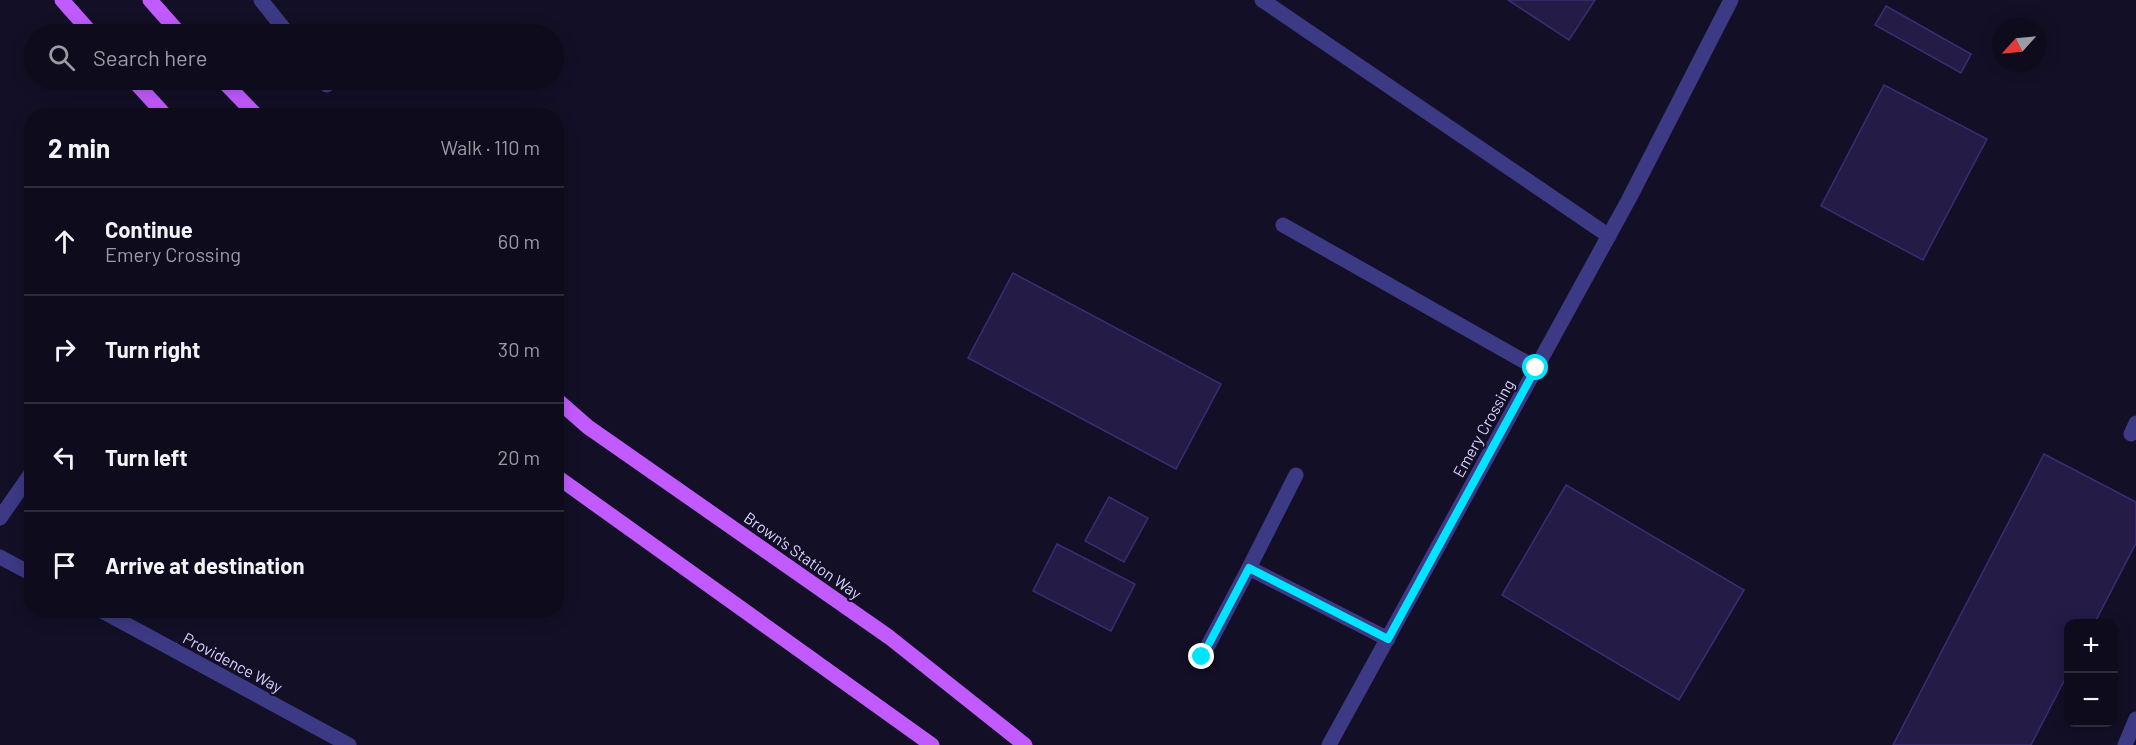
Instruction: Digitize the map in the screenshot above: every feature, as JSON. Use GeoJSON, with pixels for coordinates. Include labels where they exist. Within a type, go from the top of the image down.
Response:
{"type":"FeatureCollection","features":[{"type":"Feature","properties":{"kind":"main road"},"geometry":{"type":"LineString","coordinates":[[62,0],[83,24]]}},
{"type":"Feature","properties":{"kind":"main road"},"geometry":{"type":"LineString","coordinates":[[150,0],[171,24]]}},
{"type":"Feature","properties":{"kind":"main road"},"geometry":{"type":"LineString","coordinates":[[142,90],[159,108]]}},
{"type":"Feature","properties":{"kind":"main road"},"geometry":{"type":"LineString","coordinates":[[232,90],[249,108]]}},
{"type":"Feature","properties":{"kind":"main road","name":"Brown's Station Way"},"geometry":{"type":"LineString","coordinates":[[564,406],[598,434],[889,637],[1025,745]]}},
{"type":"Feature","properties":{"kind":"main road"},"geometry":{"type":"LineString","coordinates":[[564,482],[932,745]]}},
{"type":"Feature","properties":{"kind":"street"},"geometry":{"type":"LineString","coordinates":[[261,0],[280,24]]}},
{"type":"Feature","properties":{"kind":"street"},"geometry":{"type":"LineString","coordinates":[[1262,0],[1609,236]]}},
{"type":"Feature","properties":{"kind":"street","name":"Emery Crossing"},"geometry":{"type":"LineString","coordinates":[[1329,745],[1609,236],[1731,0]]}},
{"type":"Feature","properties":{"kind":"street"},"geometry":{"type":"LineString","coordinates":[[1283,225],[1536,368]]}},
{"type":"Feature","properties":{"kind":"street"},"geometry":{"type":"LineString","coordinates":[[1202,657],[1296,475]]}},
{"type":"Feature","properties":{"kind":"street"},"geometry":{"type":"LineString","coordinates":[[0,518],[24,484]]}},
{"type":"Feature","properties":{"kind":"street"},"geometry":{"type":"LineString","coordinates":[[0,557],[24,570]]}},
{"type":"Feature","properties":{"kind":"street"},"geometry":{"type":"LineString","coordinates":[[1249,568],[1388,639]]}},
{"type":"Feature","properties":{"kind":"street","name":"Providence Way"},"geometry":{"type":"LineString","coordinates":[[114,618],[332,741],[349,745]]}},
{"type":"Feature","properties":{"kind":"street"},"geometry":{"type":"LineString","coordinates":[[2125,745],[2136,719]]}},
{"type":"Feature","properties":{"kind":"building"},"geometry":{"type":"Polygon","coordinates":[[[1508,0],[1595,0],[1569,40],[1508,0]]]}},
{"type":"Feature","properties":{"kind":"building"},"geometry":{"type":"Polygon","coordinates":[[[1886,6],[1971,54],[1961,73],[1875,25],[1886,6]]]}},
{"type":"Feature","properties":{"kind":"building"},"geometry":{"type":"Polygon","coordinates":[[[1884,85],[1987,139],[1923,260],[1821,206],[1884,85]]]}},
{"type":"Feature","properties":{"kind":"building"},"geometry":{"type":"Polygon","coordinates":[[[1013,273],[1221,384],[1176,469],[968,358],[1013,273]]]}},
{"type":"Feature","properties":{"kind":"building"},"geometry":{"type":"Polygon","coordinates":[[[2044,454],[2136,502],[2136,543],[2097,619],[2064,619],[2064,681],[2031,745],[1893,745],[2044,454]]]}},
{"type":"Feature","properties":{"kind":"building"},"geometry":{"type":"Polygon","coordinates":[[[1566,485],[1744,590],[1679,700],[1502,595],[1566,485]]]}},
{"type":"Feature","properties":{"kind":"building"},"geometry":{"type":"Polygon","coordinates":[[[1109,497],[1148,518],[1124,562],[1085,541],[1109,497]]]}},
{"type":"Feature","properties":{"kind":"building"},"geometry":{"type":"Polygon","coordinates":[[[1057,544],[1135,584],[1111,631],[1033,591],[1057,544]]]}},
{"type":"Feature","properties":{"kind":"route"},"geometry":{"type":"LineString","coordinates":[[1202,657],[1249,568],[1388,639],[1536,368]]}}]}
